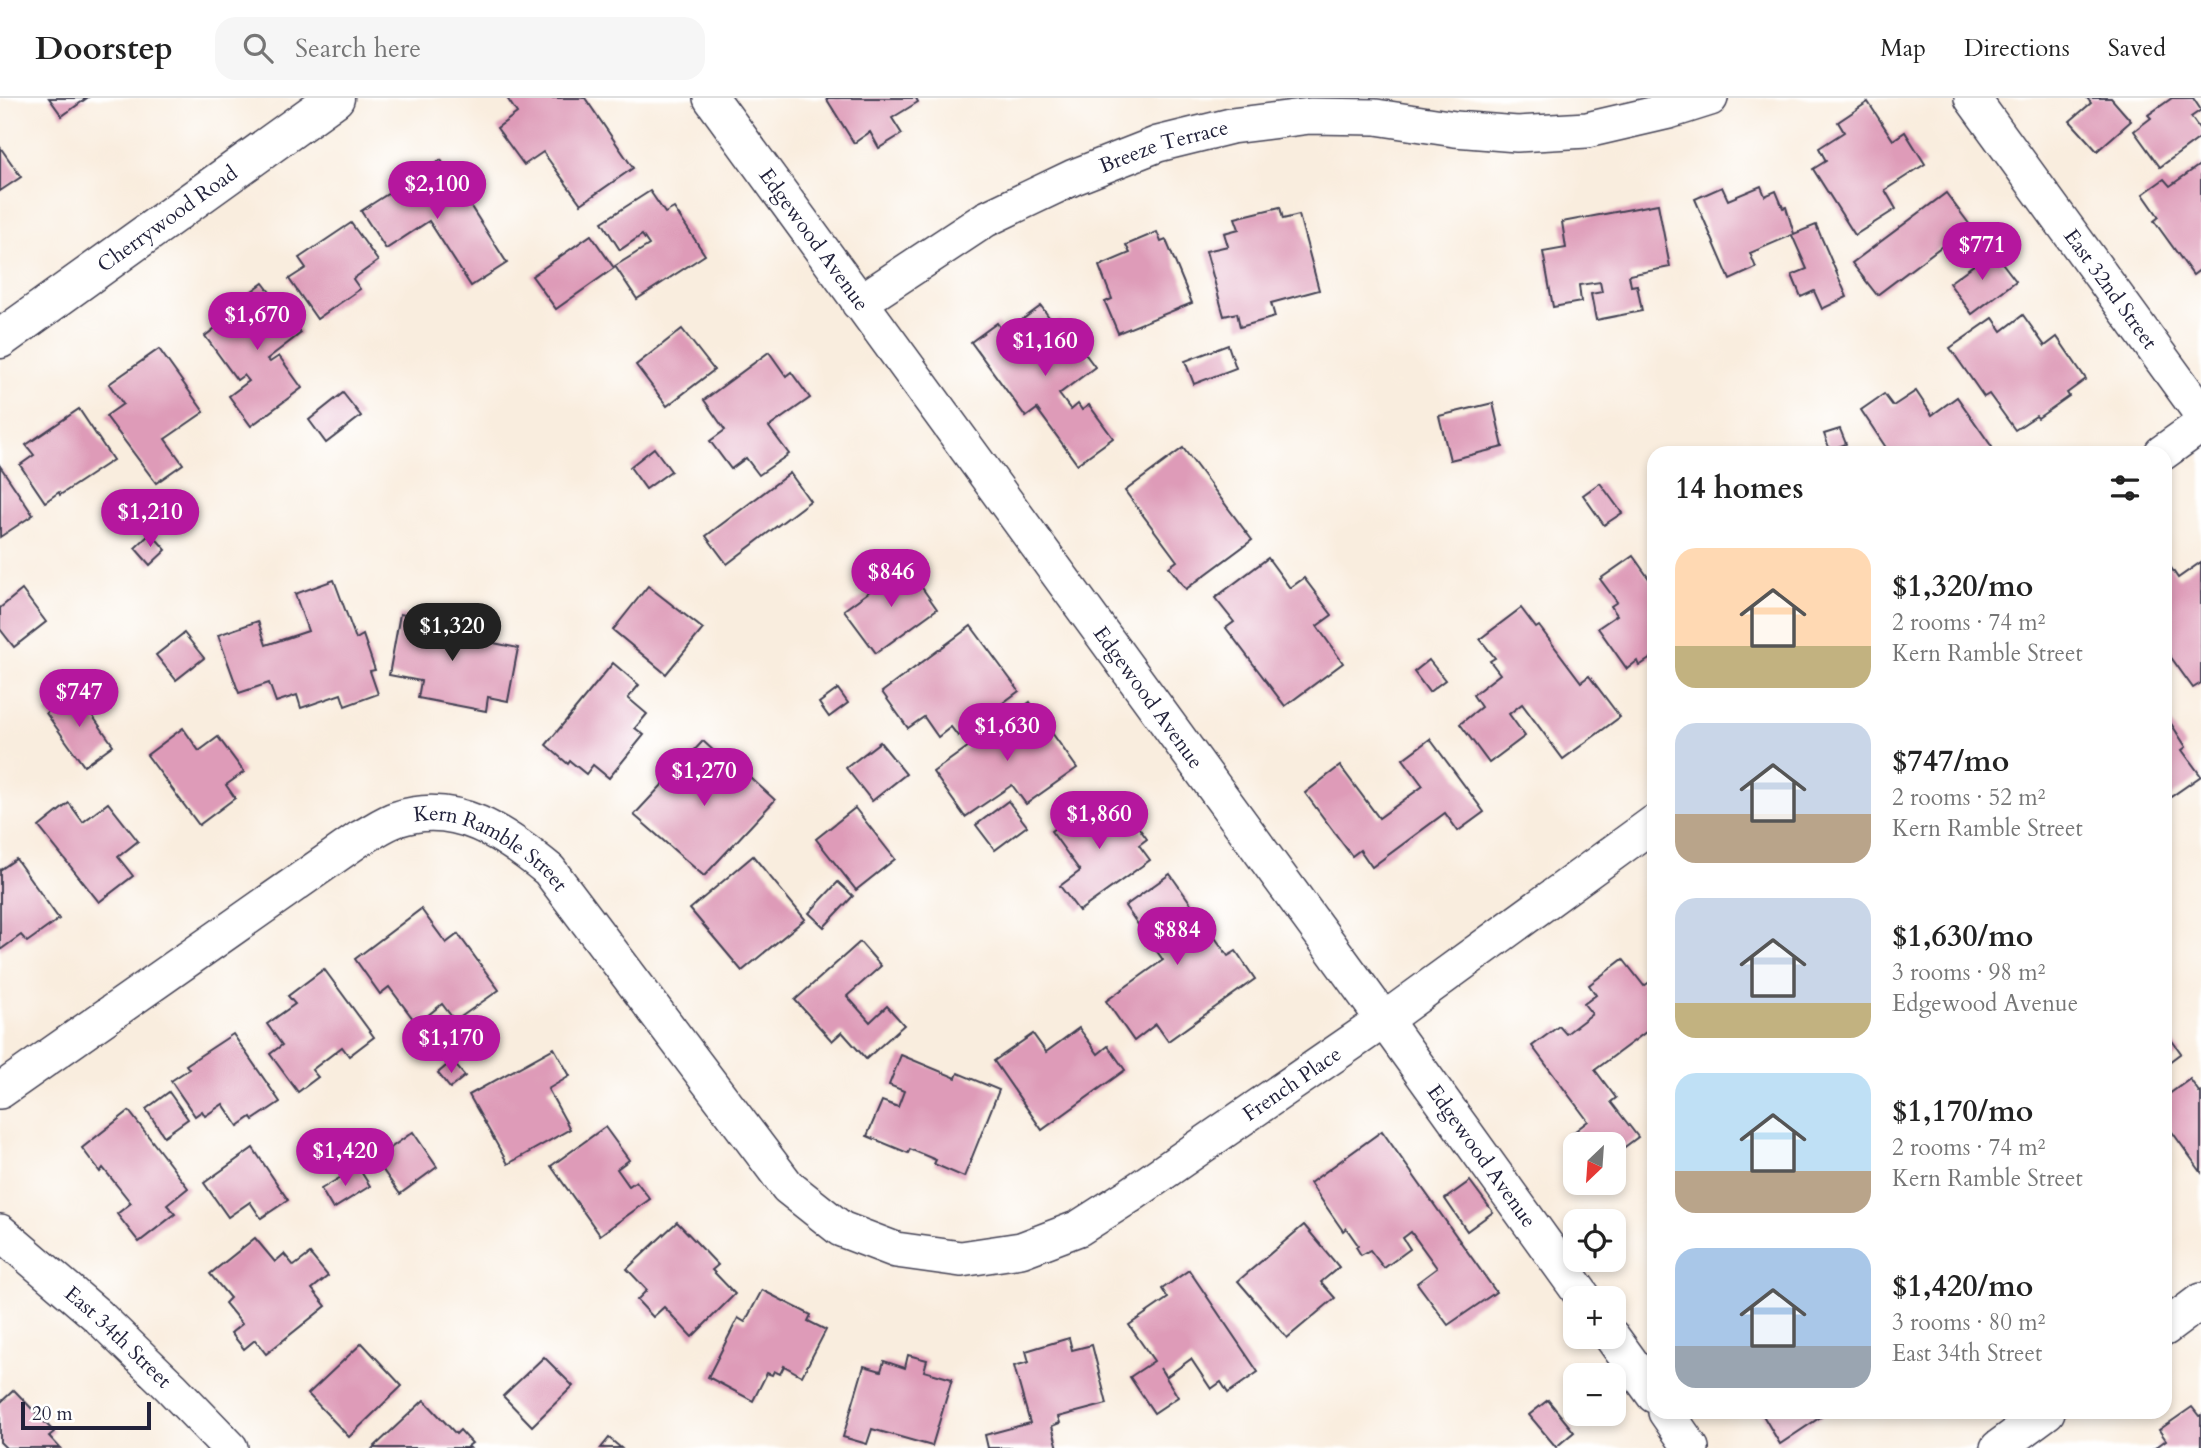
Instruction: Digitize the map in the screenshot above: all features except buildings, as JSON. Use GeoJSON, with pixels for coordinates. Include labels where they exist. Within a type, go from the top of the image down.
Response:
{"type":"FeatureCollection","features":[{"type":"Feature","properties":{"kind":"street","name":"Cherrywood Road"},"geometry":{"type":"LineString","coordinates":[[0,338],[335,98]]}},
{"type":"Feature","properties":{"kind":"street","name":"Edgewood Avenue"},"geometry":{"type":"LineString","coordinates":[[711,98],[1575,1286]]}},
{"type":"Feature","properties":{"kind":"street","name":"Breeze Terrace"},"geometry":{"type":"LineString","coordinates":[[859,303],[986,219],[1074,177],[1158,144],[1194,135],[1310,116],[1376,117],[1455,129],[1517,134],[1587,130],[1669,111],[1710,98]]}},
{"type":"Feature","properties":{"kind":"street","name":"East 32nd Street"},"geometry":{"type":"LineString","coordinates":[[1972,98],[2201,412]]}},
{"type":"Feature","properties":{"kind":"street"},"geometry":{"type":"LineString","coordinates":[[2172,446],[2201,425]]}},
{"type":"Feature","properties":{"kind":"street","name":"Kern Ramble Street"},"geometry":{"type":"LineString","coordinates":[[0,1091],[359,839],[396,819],[430,812],[456,815],[491,828],[520,846],[549,870],[788,1187],[841,1229],[896,1250]]}},
{"type":"Feature","properties":{"kind":"street","name":"French Place"},"geometry":{"type":"LineString","coordinates":[[896,1250],[961,1259],[1021,1250],[1079,1228],[1384,1020],[1647,828]]}},
{"type":"Feature","properties":{"kind":"street","name":"East 34th Street"},"geometry":{"type":"LineString","coordinates":[[0,1233],[98,1316],[172,1387],[230,1448]]}},
{"type":"Feature","properties":{"kind":"street"},"geometry":{"type":"LineString","coordinates":[[2172,1323],[2201,1301]]}},
{"type":"Feature","properties":{"kind":"street"},"geometry":{"type":"LineString","coordinates":[[1621,1349],[1647,1385]]}},
{"type":"Feature","properties":{"kind":"street"},"geometry":{"type":"LineString","coordinates":[[1671,1419],[1691,1448]]}},
{"type":"Feature","properties":{"kind":"street"},"geometry":{"type":"LineString","coordinates":[[1998,1448],[2038,1419]]}}]}
